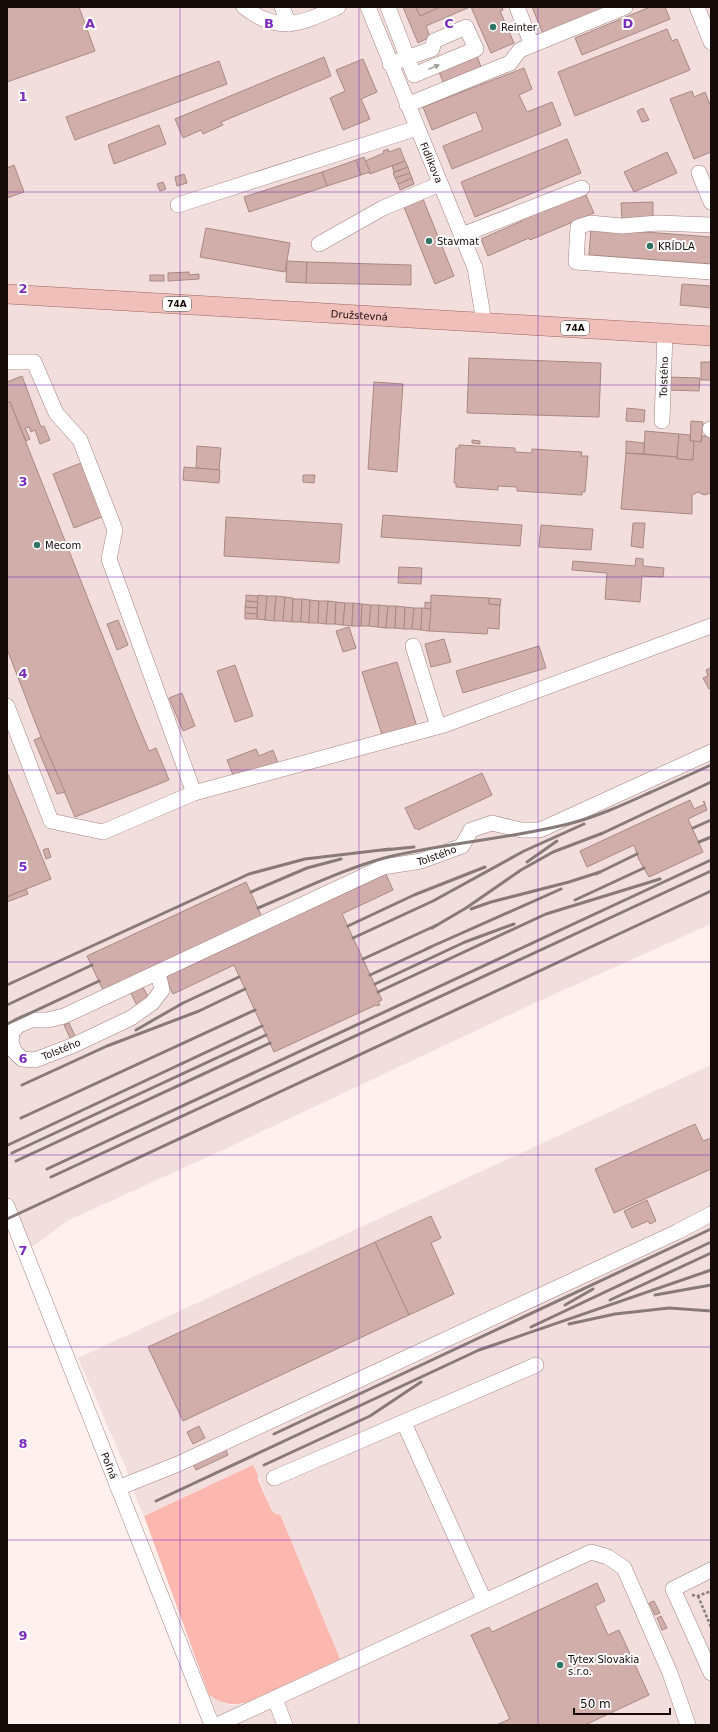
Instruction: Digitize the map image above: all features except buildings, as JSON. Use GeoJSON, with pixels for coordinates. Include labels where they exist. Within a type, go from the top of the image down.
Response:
{"type":"FeatureCollection","features":[{"type":"Feature","properties":{"kind":"main road","name":"Družstevná"},"geometry":{"type":"LineString","coordinates":[[7,294],[711,336]]}},
{"type":"Feature","properties":{"kind":"street"},"geometry":{"type":"LineString","coordinates":[[244,7],[270,23],[290,24],[309,19],[338,7]]}},
{"type":"Feature","properties":{"kind":"street"},"geometry":{"type":"LineString","coordinates":[[282,7],[290,24]]}},
{"type":"Feature","properties":{"kind":"street","name":"Fidlikova"},"geometry":{"type":"LineString","coordinates":[[368,7],[390,64],[475,268],[484,322]]}},
{"type":"Feature","properties":{"kind":"street"},"geometry":{"type":"LineString","coordinates":[[388,7],[408,59],[390,64]]}},
{"type":"Feature","properties":{"kind":"street"},"geometry":{"type":"LineString","coordinates":[[517,7],[532,45]]}},
{"type":"Feature","properties":{"kind":"street"},"geometry":{"type":"LineString","coordinates":[[407,105],[510,63],[520,50],[625,7]]}},
{"type":"Feature","properties":{"kind":"street"},"geometry":{"type":"LineString","coordinates":[[697,7],[711,42]]}},
{"type":"Feature","properties":{"kind":"street"},"geometry":{"type":"LineString","coordinates":[[178,205],[417,128]]}},
{"type":"Feature","properties":{"kind":"street"},"geometry":{"type":"LineString","coordinates":[[699,173],[711,202]]}},
{"type":"Feature","properties":{"kind":"street"},"geometry":{"type":"LineString","coordinates":[[319,244],[383,208],[440,184]]}},
{"type":"Feature","properties":{"kind":"street"},"geometry":{"type":"LineString","coordinates":[[462,235],[582,188]]}},
{"type":"Feature","properties":{"kind":"street"},"geometry":{"type":"LineString","coordinates":[[711,225],[658,223],[622,226],[590,223],[578,227],[576,262],[711,272]]}},
{"type":"Feature","properties":{"kind":"street","name":"Tolstého"},"geometry":{"type":"LineString","coordinates":[[662,420],[665,334]]}},
{"type":"Feature","properties":{"kind":"street"},"geometry":{"type":"LineString","coordinates":[[7,362],[34,362],[56,413],[80,440],[116,530],[109,559],[194,793]]}},
{"type":"Feature","properties":{"kind":"street"},"geometry":{"type":"LineString","coordinates":[[7,706],[51,821],[103,832],[194,793],[438,726],[711,626]]}},
{"type":"Feature","properties":{"kind":"street"},"geometry":{"type":"LineString","coordinates":[[413,646],[438,726]]}},
{"type":"Feature","properties":{"kind":"street","name":"Tolstého"},"geometry":{"type":"LineString","coordinates":[[158,973],[162,990],[152,1004],[131,1018],[74,1045],[35,1060],[22,1059],[14,1051],[11,1042],[12,1032],[19,1025],[31,1020],[48,1020],[64,1016],[382,867],[421,861],[462,846],[471,830],[492,824],[521,830],[540,830],[711,752]]}},
{"type":"Feature","properties":{"kind":"street","name":"Poľná"},"geometry":{"type":"LineString","coordinates":[[7,1206],[212,1725]]}},
{"type":"Feature","properties":{"kind":"street"},"geometry":{"type":"LineString","coordinates":[[118,1488],[178,1464],[670,1235],[711,1214]]}},
{"type":"Feature","properties":{"kind":"street"},"geometry":{"type":"LineString","coordinates":[[274,1478],[536,1365]]}},
{"type":"Feature","properties":{"kind":"street"},"geometry":{"type":"LineString","coordinates":[[404,1423],[484,1600]]}},
{"type":"Feature","properties":{"kind":"street"},"geometry":{"type":"LineString","coordinates":[[218,1725],[484,1600],[591,1552],[608,1557],[624,1568],[670,1673],[688,1725]]}},
{"type":"Feature","properties":{"kind":"street"},"geometry":{"type":"LineString","coordinates":[[711,1570],[673,1589],[711,1673]]}},
{"type":"Feature","properties":{"kind":"street"},"geometry":{"type":"LineString","coordinates":[[275,1699],[285,1725]]}},
{"type":"Feature","properties":{"kind":"path"},"geometry":{"type":"LineString","coordinates":[[698,1596],[711,1627]]}},
{"type":"Feature","properties":{"kind":"shaded area"},"geometry":{"type":"Polygon","coordinates":[[[7,7],[711,7],[711,924],[526,1007],[225,1149],[67,1221],[35,1245],[25,1250],[7,1206],[7,7]]]}},
{"type":"Feature","properties":{"kind":"shaded area"},"geometry":{"type":"Polygon","coordinates":[[[711,1065],[711,1725],[222,1725],[209,1695],[231,1705],[242,1704],[340,1659],[280,1514],[277,1515],[272,1511],[253,1465],[144,1516],[125,1466],[78,1358],[711,1065]]]}},
{"type":"Feature","properties":{"kind":"shaded area"},"geometry":{"type":"Polygon","coordinates":[[[253,1465],[272,1511],[277,1515],[280,1514],[340,1659],[250,1701],[239,1704],[229,1704],[219,1701],[209,1695],[144,1516],[253,1465]]]}},
{"type":"Feature","properties":{"kind":"railway"},"geometry":{"type":"LineString","coordinates":[[647,794],[711,765]]}},
{"type":"Feature","properties":{"kind":"railway"},"geometry":{"type":"LineString","coordinates":[[432,928],[466,908],[521,870],[553,852],[603,833],[711,782]]}},
{"type":"Feature","properties":{"kind":"railway"},"geometry":{"type":"LineString","coordinates":[[258,908],[322,880],[371,862],[410,852],[520,834],[564,825],[597,815],[651,792]]}},
{"type":"Feature","properties":{"kind":"railway"},"geometry":{"type":"LineString","coordinates":[[693,828],[711,820]]}},
{"type":"Feature","properties":{"kind":"railway"},"geometry":{"type":"LineString","coordinates":[[353,938],[433,901],[524,851],[584,824]]}},
{"type":"Feature","properties":{"kind":"railway"},"geometry":{"type":"LineString","coordinates":[[699,842],[711,837]]}},
{"type":"Feature","properties":{"kind":"railway"},"geometry":{"type":"LineString","coordinates":[[527,862],[557,841]]}},
{"type":"Feature","properties":{"kind":"railway"},"geometry":{"type":"LineString","coordinates":[[384,850],[414,847]]}},
{"type":"Feature","properties":{"kind":"railway"},"geometry":{"type":"LineString","coordinates":[[7,985],[249,874],[305,859],[390,849]]}},
{"type":"Feature","properties":{"kind":"railway"},"geometry":{"type":"LineString","coordinates":[[596,874],[637,854]]}},
{"type":"Feature","properties":{"kind":"railway"},"geometry":{"type":"LineString","coordinates":[[251,892],[307,868],[341,859]]}},
{"type":"Feature","properties":{"kind":"railway"},"geometry":{"type":"LineString","coordinates":[[47,1169],[711,860]]}},
{"type":"Feature","properties":{"kind":"railway"},"geometry":{"type":"LineString","coordinates":[[348,926],[414,895],[485,867]]}},
{"type":"Feature","properties":{"kind":"railway"},"geometry":{"type":"LineString","coordinates":[[575,900],[644,868]]}},
{"type":"Feature","properties":{"kind":"railway"},"geometry":{"type":"LineString","coordinates":[[51,1177],[711,871]]}},
{"type":"Feature","properties":{"kind":"railway"},"geometry":{"type":"LineString","coordinates":[[471,909],[491,902],[569,882],[600,872]]}},
{"type":"Feature","properties":{"kind":"railway"},"geometry":{"type":"LineString","coordinates":[[378,992],[546,914],[660,879]]}},
{"type":"Feature","properties":{"kind":"railway"},"geometry":{"type":"LineString","coordinates":[[426,949],[561,889]]}},
{"type":"Feature","properties":{"kind":"railway"},"geometry":{"type":"LineString","coordinates":[[7,1219],[711,891]]}},
{"type":"Feature","properties":{"kind":"railway"},"geometry":{"type":"LineString","coordinates":[[375,984],[465,942],[514,924]]}},
{"type":"Feature","properties":{"kind":"railway"},"geometry":{"type":"LineString","coordinates":[[363,959],[437,925]]}},
{"type":"Feature","properties":{"kind":"railway"},"geometry":{"type":"LineString","coordinates":[[370,975],[431,947]]}},
{"type":"Feature","properties":{"kind":"railway"},"geometry":{"type":"LineString","coordinates":[[7,1005],[92,965]]}},
{"type":"Feature","properties":{"kind":"railway"},"geometry":{"type":"LineString","coordinates":[[136,1030],[183,1003],[239,977]]}},
{"type":"Feature","properties":{"kind":"railway"},"geometry":{"type":"LineString","coordinates":[[7,1024],[99,981]]}},
{"type":"Feature","properties":{"kind":"railway"},"geometry":{"type":"LineString","coordinates":[[22,1085],[107,1046],[199,1011],[245,989]]}},
{"type":"Feature","properties":{"kind":"railway"},"geometry":{"type":"LineString","coordinates":[[21,1118],[255,1010]]}},
{"type":"Feature","properties":{"kind":"railway"},"geometry":{"type":"LineString","coordinates":[[8,1145],[262,1026]]}},
{"type":"Feature","properties":{"kind":"railway"},"geometry":{"type":"LineString","coordinates":[[12,1153],[266,1035]]}},
{"type":"Feature","properties":{"kind":"railway"},"geometry":{"type":"LineString","coordinates":[[16,1161],[270,1043]]}},
{"type":"Feature","properties":{"kind":"railway"},"geometry":{"type":"LineString","coordinates":[[274,1434],[711,1229]]}},
{"type":"Feature","properties":{"kind":"railway"},"geometry":{"type":"LineString","coordinates":[[531,1327],[711,1242]]}},
{"type":"Feature","properties":{"kind":"railway"},"geometry":{"type":"LineString","coordinates":[[610,1300],[711,1253]]}},
{"type":"Feature","properties":{"kind":"railway"},"geometry":{"type":"LineString","coordinates":[[156,1501],[479,1350],[711,1270]]}},
{"type":"Feature","properties":{"kind":"railway"},"geometry":{"type":"LineString","coordinates":[[655,1295],[711,1285]]}},
{"type":"Feature","properties":{"kind":"railway"},"geometry":{"type":"LineString","coordinates":[[565,1305],[593,1289]]}},
{"type":"Feature","properties":{"kind":"railway"},"geometry":{"type":"LineString","coordinates":[[569,1324],[615,1314],[669,1308],[711,1311]]}},
{"type":"Feature","properties":{"kind":"railway"},"geometry":{"type":"LineString","coordinates":[[264,1465],[370,1416],[421,1382]]}},
{"type":"Feature","properties":{"kind":"place","name":"Reinter"},"geometry":{"type":"Point","coordinates":[493,27]}},
{"type":"Feature","properties":{"kind":"place","name":"Stavmat"},"geometry":{"type":"Point","coordinates":[429,241]}},
{"type":"Feature","properties":{"kind":"place","name":"KRÍDLA"},"geometry":{"type":"Point","coordinates":[650,246]}},
{"type":"Feature","properties":{"kind":"place","name":"Mecom"},"geometry":{"type":"Point","coordinates":[37,545]}},
{"type":"Feature","properties":{"kind":"place","name":"Tytex Slovakia s.r.o."},"geometry":{"type":"Point","coordinates":[560,1665]}}]}
